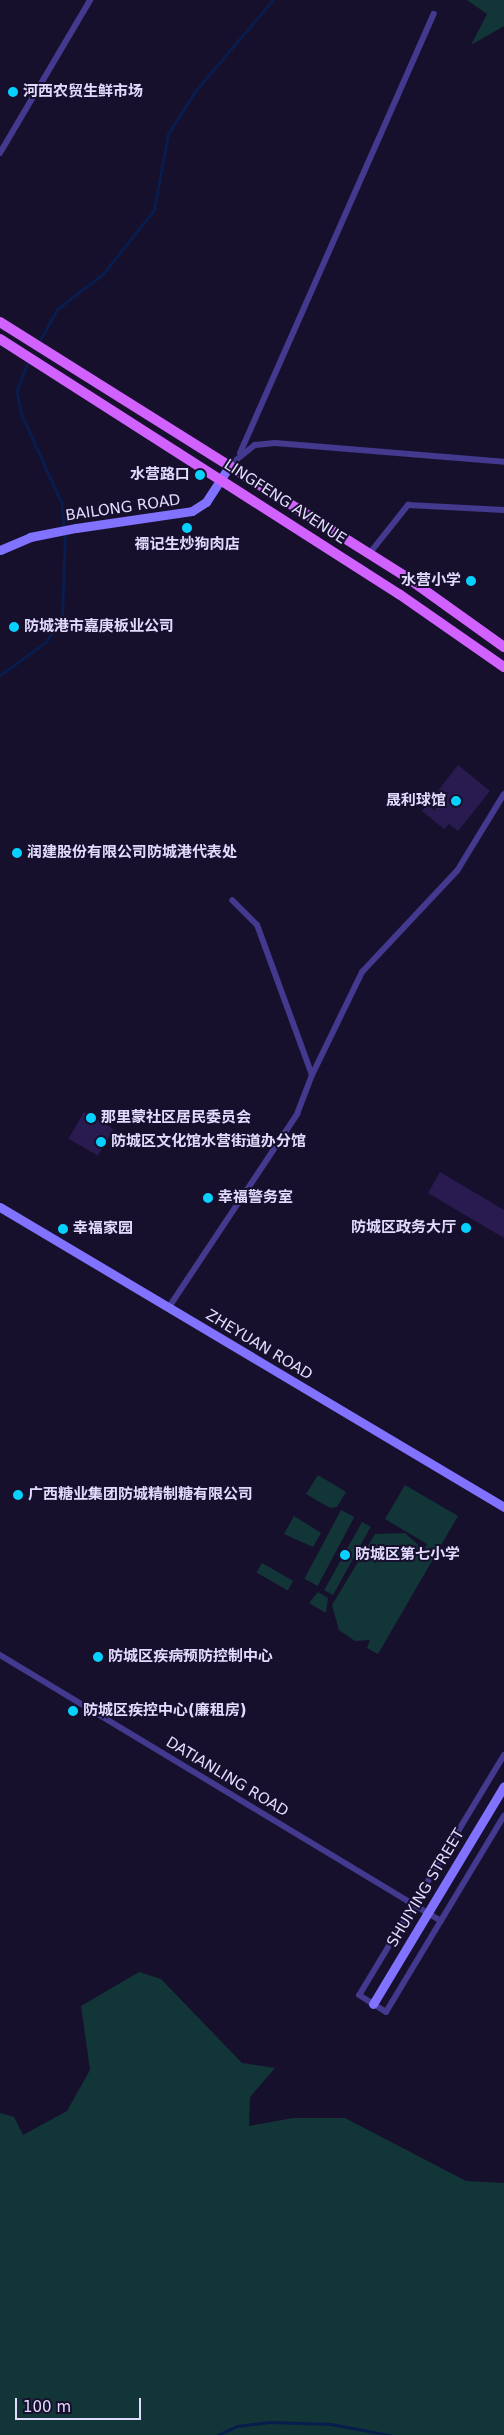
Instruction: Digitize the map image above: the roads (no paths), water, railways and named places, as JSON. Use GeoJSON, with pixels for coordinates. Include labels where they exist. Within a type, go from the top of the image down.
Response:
{"type":"FeatureCollection","features":[{"type":"Feature","properties":{"kind":"main road","name":"LINGFENG AVENUE"},"geometry":{"type":"LineString","coordinates":[[0,322],[369,554],[504,647]]}},
{"type":"Feature","properties":{"kind":"main road","name":"LINGFENG AVENUE"},"geometry":{"type":"LineString","coordinates":[[0,339],[222,478],[504,667]]}},
{"type":"Feature","properties":{"kind":"street"},"geometry":{"type":"LineString","coordinates":[[0,153],[90,0]]}},
{"type":"Feature","properties":{"kind":"street"},"geometry":{"type":"LineString","coordinates":[[230,466],[240,453],[434,14]]}},
{"type":"Feature","properties":{"kind":"street"},"geometry":{"type":"LineString","coordinates":[[240,453],[255,445],[275,443],[504,462]]}},
{"type":"Feature","properties":{"kind":"street","name":"BAILONG ROAD"},"geometry":{"type":"LineString","coordinates":[[0,550],[42,535],[76,528],[192,511],[206,502],[230,466]]}},
{"type":"Feature","properties":{"kind":"street"},"geometry":{"type":"LineString","coordinates":[[369,554],[408,505],[504,510]]}},
{"type":"Feature","properties":{"kind":"street"},"geometry":{"type":"LineString","coordinates":[[169,1307],[297,1114],[312,1076],[362,972],[457,871],[504,794]]}},
{"type":"Feature","properties":{"kind":"street"},"geometry":{"type":"LineString","coordinates":[[232,900],[257,925],[312,1076]]}},
{"type":"Feature","properties":{"kind":"street","name":"ZHEYUAN ROAD"},"geometry":{"type":"LineString","coordinates":[[0,1207],[504,1507]]}},
{"type":"Feature","properties":{"kind":"street","name":"DATIANLING ROAD"},"geometry":{"type":"LineString","coordinates":[[0,1655],[441,1921]]}},
{"type":"Feature","properties":{"kind":"street"},"geometry":{"type":"LineString","coordinates":[[504,1755],[359,1995],[386,2012],[504,1816]]}},
{"type":"Feature","properties":{"kind":"street","name":"SHUIYING STREET"},"geometry":{"type":"LineString","coordinates":[[373,2004],[504,1786]]}},
{"type":"Feature","properties":{"kind":"waterway"},"geometry":{"type":"LineString","coordinates":[[39,342],[57,309],[103,274],[154,210],[168,134],[196,90],[273,0]]}},
{"type":"Feature","properties":{"kind":"waterway"},"geometry":{"type":"LineString","coordinates":[[29,360],[17,392],[22,415],[62,503],[64,528]]}},
{"type":"Feature","properties":{"kind":"waterway"},"geometry":{"type":"LineString","coordinates":[[0,675],[46,642],[62,618],[65,533]]}},
{"type":"Feature","properties":{"kind":"waterway"},"geometry":{"type":"LineString","coordinates":[[218,2435],[237,2426],[269,2422],[331,2424],[390,2435]]}},
{"type":"Feature","properties":{"kind":"place","name":"河西农贸生鲜市场"},"geometry":{"type":"Point","coordinates":[13,92]}},
{"type":"Feature","properties":{"kind":"place","name":"水营路口"},"geometry":{"type":"Point","coordinates":[200,475]}},
{"type":"Feature","properties":{"kind":"place","name":"禤记生炒狗肉店"},"geometry":{"type":"Point","coordinates":[187,528]}},
{"type":"Feature","properties":{"kind":"place","name":"水营小学"},"geometry":{"type":"Point","coordinates":[471,581]}},
{"type":"Feature","properties":{"kind":"place","name":"防城港市嘉庚板业公司"},"geometry":{"type":"Point","coordinates":[14,627]}},
{"type":"Feature","properties":{"kind":"place","name":"晟利球馆"},"geometry":{"type":"Point","coordinates":[456,801]}},
{"type":"Feature","properties":{"kind":"place","name":"润建股份有限公司防城港代表处"},"geometry":{"type":"Point","coordinates":[17,853]}},
{"type":"Feature","properties":{"kind":"place","name":"那里蒙社区居民委员会"},"geometry":{"type":"Point","coordinates":[91,1118]}},
{"type":"Feature","properties":{"kind":"place","name":"防城区文化馆水营街道办分馆"},"geometry":{"type":"Point","coordinates":[101,1142]}},
{"type":"Feature","properties":{"kind":"place","name":"幸福警务室"},"geometry":{"type":"Point","coordinates":[208,1198]}},
{"type":"Feature","properties":{"kind":"place","name":"防城区政务大厅"},"geometry":{"type":"Point","coordinates":[466,1228]}},
{"type":"Feature","properties":{"kind":"place","name":"幸福家园"},"geometry":{"type":"Point","coordinates":[63,1229]}},
{"type":"Feature","properties":{"kind":"place","name":"广西糖业集团防城精制糖有限公司"},"geometry":{"type":"Point","coordinates":[18,1495]}},
{"type":"Feature","properties":{"kind":"place","name":"防城区第七小学"},"geometry":{"type":"Point","coordinates":[345,1555]}},
{"type":"Feature","properties":{"kind":"place","name":"防城区疾病预防控制中心"},"geometry":{"type":"Point","coordinates":[98,1657]}},
{"type":"Feature","properties":{"kind":"place","name":"防城区疾控中心(廉租房)"},"geometry":{"type":"Point","coordinates":[73,1711]}}]}
